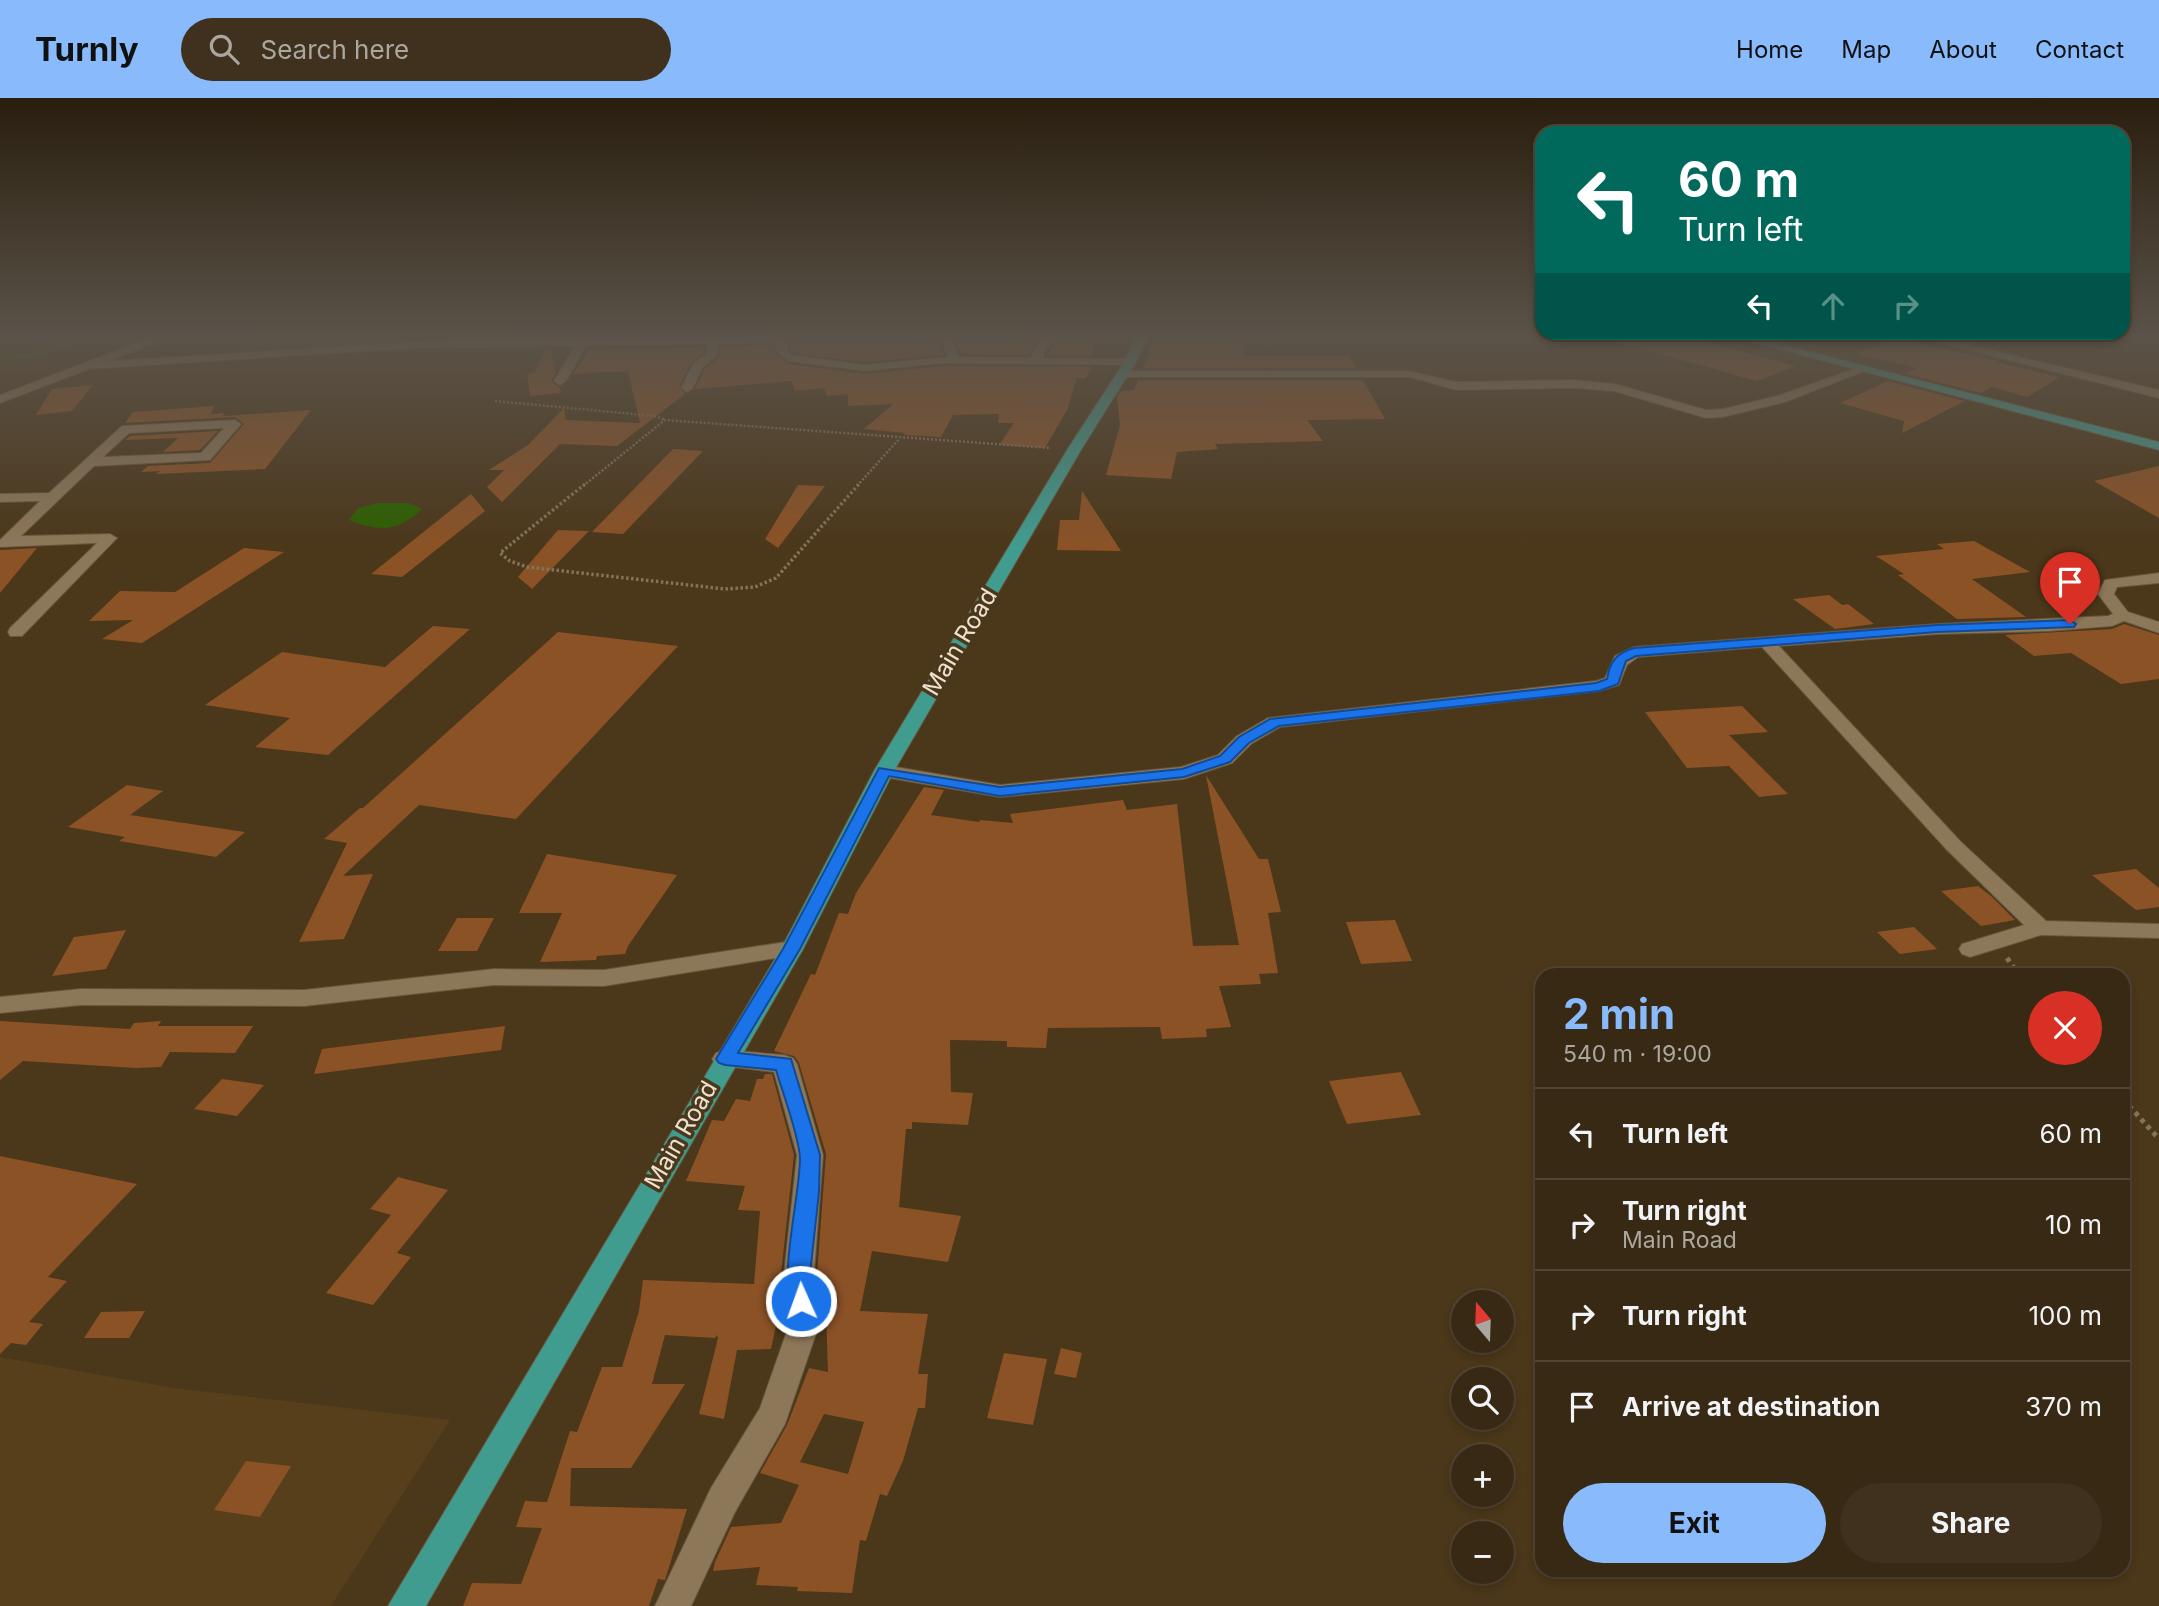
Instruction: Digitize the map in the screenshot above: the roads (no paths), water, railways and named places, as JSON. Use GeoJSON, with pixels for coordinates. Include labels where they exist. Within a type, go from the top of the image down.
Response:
{"type":"FeatureCollection","features":[{"type":"Feature","properties":{"kind":"main road","name":"Main Road"},"geometry":{"type":"LineString","coordinates":[[405,1606],[792,949],[884,771],[1102,406]]}},
{"type":"Feature","properties":{"kind":"main road"},"geometry":{"type":"LineString","coordinates":[[2007,406],[2159,446]]}},
{"type":"Feature","properties":{"kind":"street"},"geometry":{"type":"LineString","coordinates":[[1679,406],[1706,414],[1750,406]]}},
{"type":"Feature","properties":{"kind":"street"},"geometry":{"type":"LineString","coordinates":[[4,544],[126,429],[235,424],[205,457],[91,462]]}},
{"type":"Feature","properties":{"kind":"street"},"geometry":{"type":"LineString","coordinates":[[0,498],[53,497]]}},
{"type":"Feature","properties":{"kind":"street"},"geometry":{"type":"LineString","coordinates":[[4,544],[110,538],[16,632]]}},
{"type":"Feature","properties":{"kind":"street"},"geometry":{"type":"LineString","coordinates":[[2159,578],[2111,583],[2106,594],[2122,615],[2159,628]]}},
{"type":"Feature","properties":{"kind":"street"},"geometry":{"type":"LineString","coordinates":[[884,771],[1000,791],[1184,773],[1225,759],[1244,740],[1275,722],[1599,687],[1613,681],[1615,668],[1621,658],[1634,652],[1937,629],[2049,626],[2112,621],[2122,615]]}},
{"type":"Feature","properties":{"kind":"street"},"geometry":{"type":"LineString","coordinates":[[1767,643],[1954,846],[2040,928]]}},
{"type":"Feature","properties":{"kind":"street"},"geometry":{"type":"LineString","coordinates":[[1970,949],[2040,928],[2159,931]]}},
{"type":"Feature","properties":{"kind":"street"},"geometry":{"type":"LineString","coordinates":[[0,1005],[81,997],[304,998],[494,977],[604,978],[792,949]]}},
{"type":"Feature","properties":{"kind":"street"},"geometry":{"type":"LineString","coordinates":[[673,1606],[723,1500],[774,1414],[803,1328],[799,1274],[810,1155],[799,1115],[784,1064],[725,1059]]}}]}
